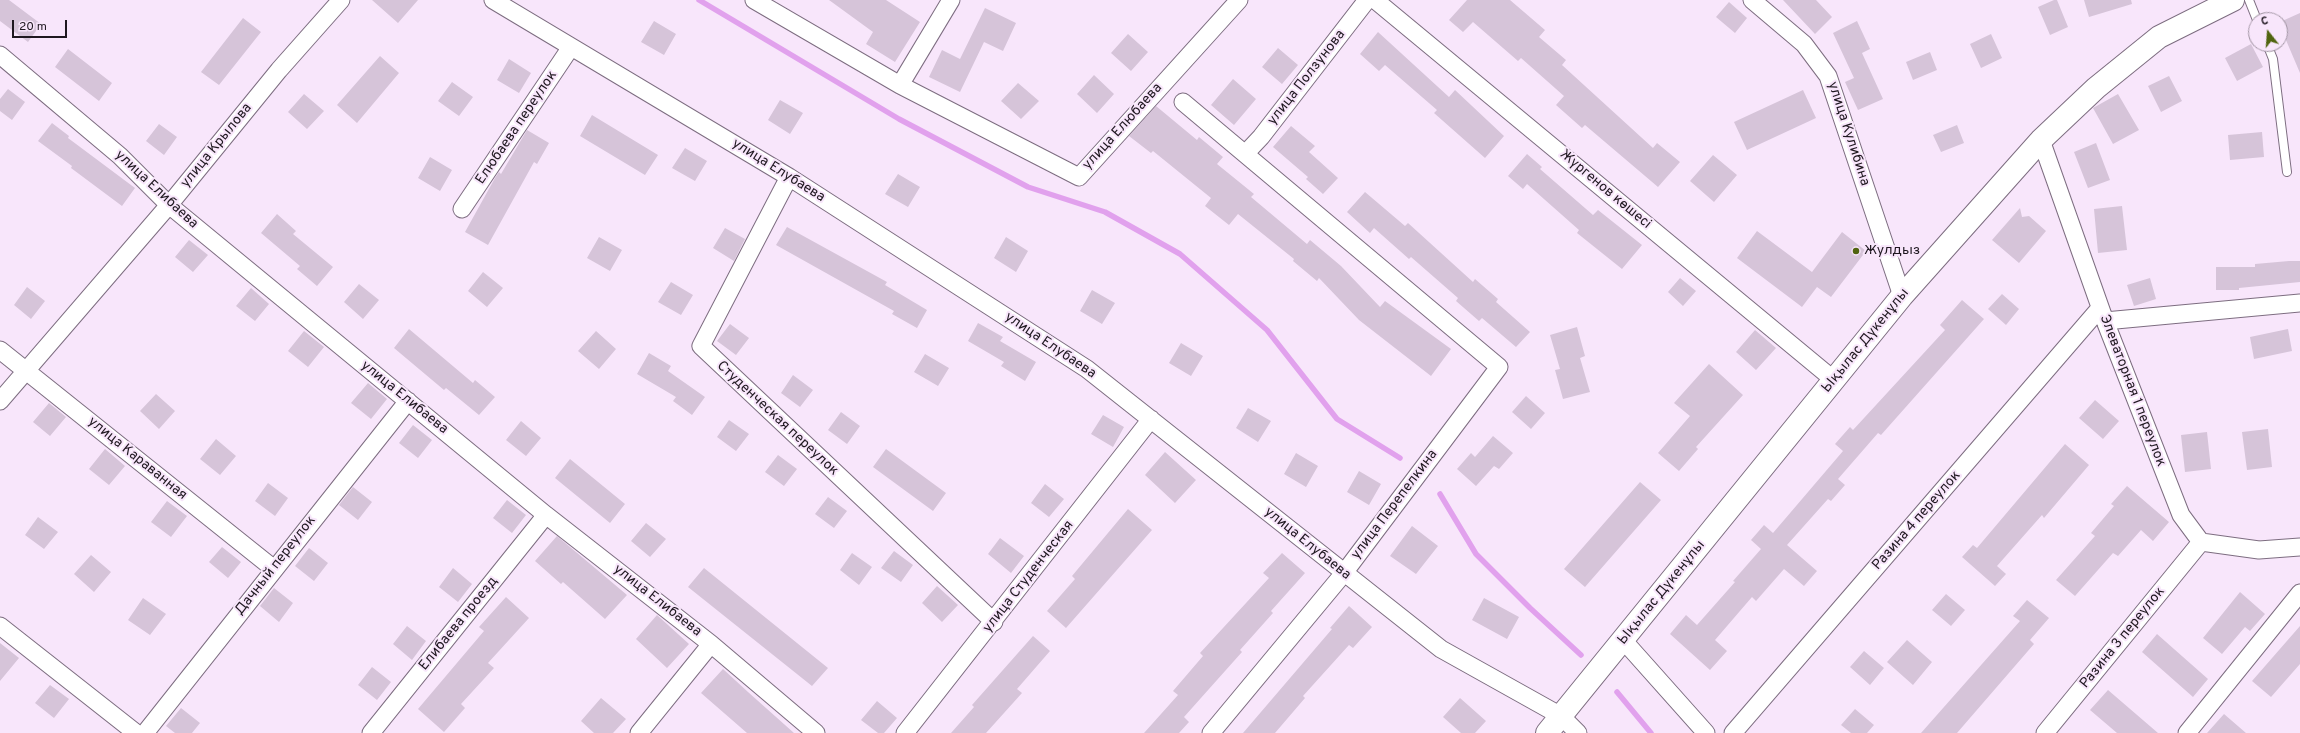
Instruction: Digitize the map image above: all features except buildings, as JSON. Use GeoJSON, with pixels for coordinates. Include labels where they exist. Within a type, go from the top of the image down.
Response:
{"type":"FeatureCollection","features":[{"type":"Feature","properties":{"kind":"street","name":"улица Крылова"},"geometry":{"type":"LineString","coordinates":[[0,401],[25,370],[169,205],[279,70],[341,0]]}},
{"type":"Feature","properties":{"kind":"street","name":"улица Елубаева"},"geometry":{"type":"LineString","coordinates":[[493,0],[789,177],[1087,369],[1442,649],[1561,716],[1578,733]]}},
{"type":"Feature","properties":{"kind":"street","name":"улица Елюбаева"},"geometry":{"type":"LineString","coordinates":[[754,0],[900,85],[1079,177],[1239,0]]}},
{"type":"Feature","properties":{"kind":"street"},"geometry":{"type":"LineString","coordinates":[[900,85],[951,0]]}},
{"type":"Feature","properties":{"kind":"street","name":"улица Ползунова"},"geometry":{"type":"LineString","coordinates":[[1245,154],[1261,137],[1367,0]]}},
{"type":"Feature","properties":{"kind":"street","name":"Жүргенов көшесі"},"geometry":{"type":"LineString","coordinates":[[1375,0],[1834,380]]}},
{"type":"Feature","properties":{"kind":"street","name":"улица Кулибина"},"geometry":{"type":"LineString","coordinates":[[1752,0],[1804,44],[1828,76],[1902,296]]}},
{"type":"Feature","properties":{"kind":"street","name":"Ықылас Дүкенұлы"},"geometry":{"type":"LineString","coordinates":[[1547,733],[1624,641],[1902,296],[2041,140],[2096,88],[2160,37],[2233,0]]}},
{"type":"Feature","properties":{"kind":"street","name":"Елюбаева переулок"},"geometry":{"type":"LineString","coordinates":[[462,209],[571,47]]}},
{"type":"Feature","properties":{"kind":"street","name":"улица Елибаева"},"geometry":{"type":"LineString","coordinates":[[0,55],[120,156],[169,205],[546,515],[711,644],[816,733]]}},
{"type":"Feature","properties":{"kind":"street"},"geometry":{"type":"LineString","coordinates":[[1182,102],[1245,154]]}},
{"type":"Feature","properties":{"kind":"street","name":"Элеваторная 1 переулок"},"geometry":{"type":"LineString","coordinates":[[2041,140],[2102,315],[2181,515],[2201,542]]}},
{"type":"Feature","properties":{"kind":"street","name":"улица Перепелкина"},"geometry":{"type":"LineString","coordinates":[[1211,733],[1344,573],[1499,367],[1245,154]]}},
{"type":"Feature","properties":{"kind":"street","name":"Студенческая переулок"},"geometry":{"type":"LineString","coordinates":[[789,177],[701,346],[994,622]]}},
{"type":"Feature","properties":{"kind":"street"},"geometry":{"type":"LineString","coordinates":[[2102,315],[2300,303]]}},
{"type":"Feature","properties":{"kind":"street","name":"Разина 4 переулок"},"geometry":{"type":"LineString","coordinates":[[1733,733],[2102,315]]}},
{"type":"Feature","properties":{"kind":"street","name":"улица Караванная"},"geometry":{"type":"LineString","coordinates":[[0,350],[274,569]]}},
{"type":"Feature","properties":{"kind":"street","name":"Дачный переулок"},"geometry":{"type":"LineString","coordinates":[[145,733],[408,401]]}},
{"type":"Feature","properties":{"kind":"street","name":"улица Студенческая"},"geometry":{"type":"LineString","coordinates":[[905,733],[994,622],[1151,419]]}},
{"type":"Feature","properties":{"kind":"street","name":"Елибаева проезд"},"geometry":{"type":"LineString","coordinates":[[371,733],[546,515]]}},
{"type":"Feature","properties":{"kind":"street"},"geometry":{"type":"LineString","coordinates":[[2201,542],[2259,550],[2300,547]]}},
{"type":"Feature","properties":{"kind":"street","name":"Разина 3 переулок"},"geometry":{"type":"LineString","coordinates":[[2045,733],[2201,542]]}},
{"type":"Feature","properties":{"kind":"street"},"geometry":{"type":"LineString","coordinates":[[2187,733],[2300,593]]}},
{"type":"Feature","properties":{"kind":"street"},"geometry":{"type":"LineString","coordinates":[[0,626],[136,733]]}},
{"type":"Feature","properties":{"kind":"street"},"geometry":{"type":"LineString","coordinates":[[1624,641],[1706,733]]}},
{"type":"Feature","properties":{"kind":"street"},"geometry":{"type":"LineString","coordinates":[[639,733],[711,644]]}},
{"type":"Feature","properties":{"kind":"lane"},"geometry":{"type":"LineString","coordinates":[[2249,0],[2254,12]]}},
{"type":"Feature","properties":{"kind":"lane"},"geometry":{"type":"LineString","coordinates":[[2270,52],[2273,59],[2287,172]]}},
{"type":"Feature","properties":{"kind":"waterway"},"geometry":{"type":"LineString","coordinates":[[699,0],[899,119],[1028,187],[1105,212],[1180,254],[1267,330],[1337,419],[1400,458]]}},
{"type":"Feature","properties":{"kind":"waterway"},"geometry":{"type":"LineString","coordinates":[[1440,494],[1476,554],[1530,608],[1581,655]]}},
{"type":"Feature","properties":{"kind":"waterway"},"geometry":{"type":"LineString","coordinates":[[1617,692],[1651,733]]}},
{"type":"Feature","properties":{"kind":"place","name":"Жулдыз"},"geometry":{"type":"Point","coordinates":[1856,251]}}]}
